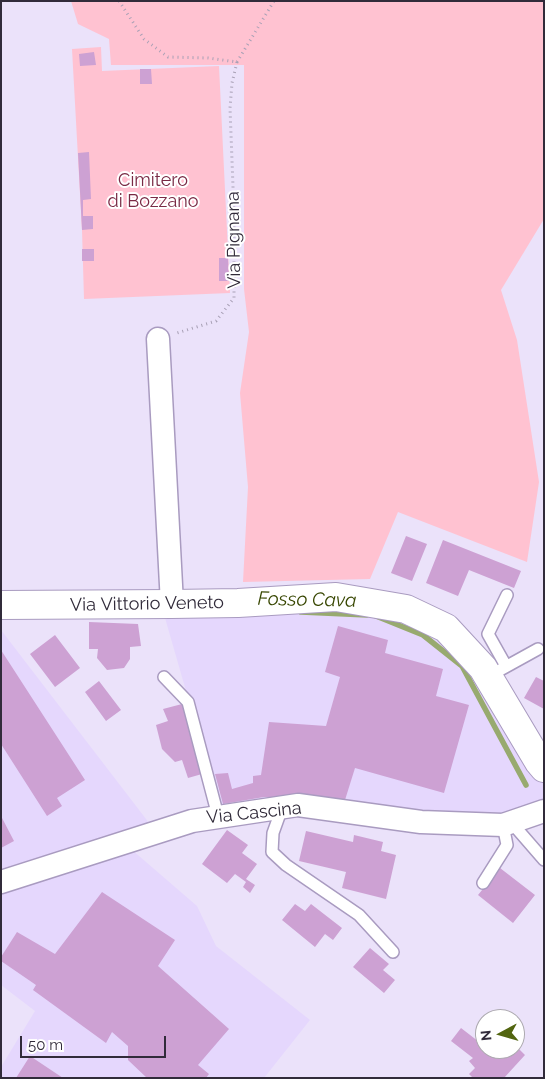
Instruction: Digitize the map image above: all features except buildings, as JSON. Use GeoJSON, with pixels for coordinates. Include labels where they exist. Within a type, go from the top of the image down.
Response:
{"type":"FeatureCollection","features":[{"type":"Feature","properties":{"kind":"street"},"geometry":{"type":"LineString","coordinates":[[158,339],[172,604]]}},
{"type":"Feature","properties":{"kind":"street","name":"Via Vittorio Veneto"},"geometry":{"type":"LineString","coordinates":[[1,604],[172,604],[336,597],[406,609],[446,628],[483,668],[497,671],[539,762],[544,768]]}},
{"type":"Feature","properties":{"kind":"street","name":"Via Cascina"},"geometry":{"type":"LineString","coordinates":[[1,882],[192,820],[298,805],[421,822],[507,824],[544,811]]}},
{"type":"Feature","properties":{"kind":"lane"},"geometry":{"type":"LineString","coordinates":[[507,595],[488,634],[497,671],[538,649]]}},
{"type":"Feature","properties":{"kind":"lane"},"geometry":{"type":"LineString","coordinates":[[164,676],[188,702],[218,816]]}},
{"type":"Feature","properties":{"kind":"lane"},"geometry":{"type":"LineString","coordinates":[[282,808],[274,833],[272,852],[286,865],[359,915],[393,952]]}},
{"type":"Feature","properties":{"kind":"lane"},"geometry":{"type":"LineString","coordinates":[[507,824],[544,860]]}},
{"type":"Feature","properties":{"kind":"lane"},"geometry":{"type":"LineString","coordinates":[[483,883],[507,845],[507,824]]}},
{"type":"Feature","properties":{"kind":"path"},"geometry":{"type":"LineString","coordinates":[[118,1],[144,39],[168,57],[208,58],[237,62]]}},
{"type":"Feature","properties":{"kind":"path","name":"Via Pignana"},"geometry":{"type":"LineString","coordinates":[[158,339],[216,320],[234,298],[234,213],[230,108],[232,83],[237,62],[274,1]]}},
{"type":"Feature","properties":{"kind":"shaded area"},"geometry":{"type":"Polygon","coordinates":[[[336,597],[446,628],[544,768],[544,811],[503,825],[298,805],[222,816],[161,604],[336,597]]]}},
{"type":"Feature","properties":{"kind":"shaded area"},"geometry":{"type":"Polygon","coordinates":[[[1,630],[156,832],[124,843],[197,906],[216,946],[310,1020],[264,1078],[1,1078],[1,1067],[35,1011],[1,985],[1,630]]]}},
{"type":"Feature","properties":{"kind":"green space"},"geometry":{"type":"Polygon","coordinates":[[[71,1],[544,1],[544,219],[501,290],[517,340],[539,482],[527,562],[398,512],[370,579],[243,582],[248,487],[240,393],[249,332],[244,289],[244,65],[111,65],[109,39],[78,24],[71,1]]]}},
{"type":"Feature","properties":{"kind":"green space","name":"Cimitero di Bozzano"},"geometry":{"type":"Polygon","coordinates":[[[101,47],[102,71],[219,66],[230,293],[84,299],[72,49],[101,47]]]}},
{"type":"Feature","properties":{"kind":"waterway","name":"Fosso Cava"},"geometry":{"type":"LineString","coordinates":[[301,612],[367,615]]}},
{"type":"Feature","properties":{"kind":"waterway","name":"Fosso Cava"},"geometry":{"type":"LineString","coordinates":[[376,616],[423,635],[462,666],[526,785]]}}]}
